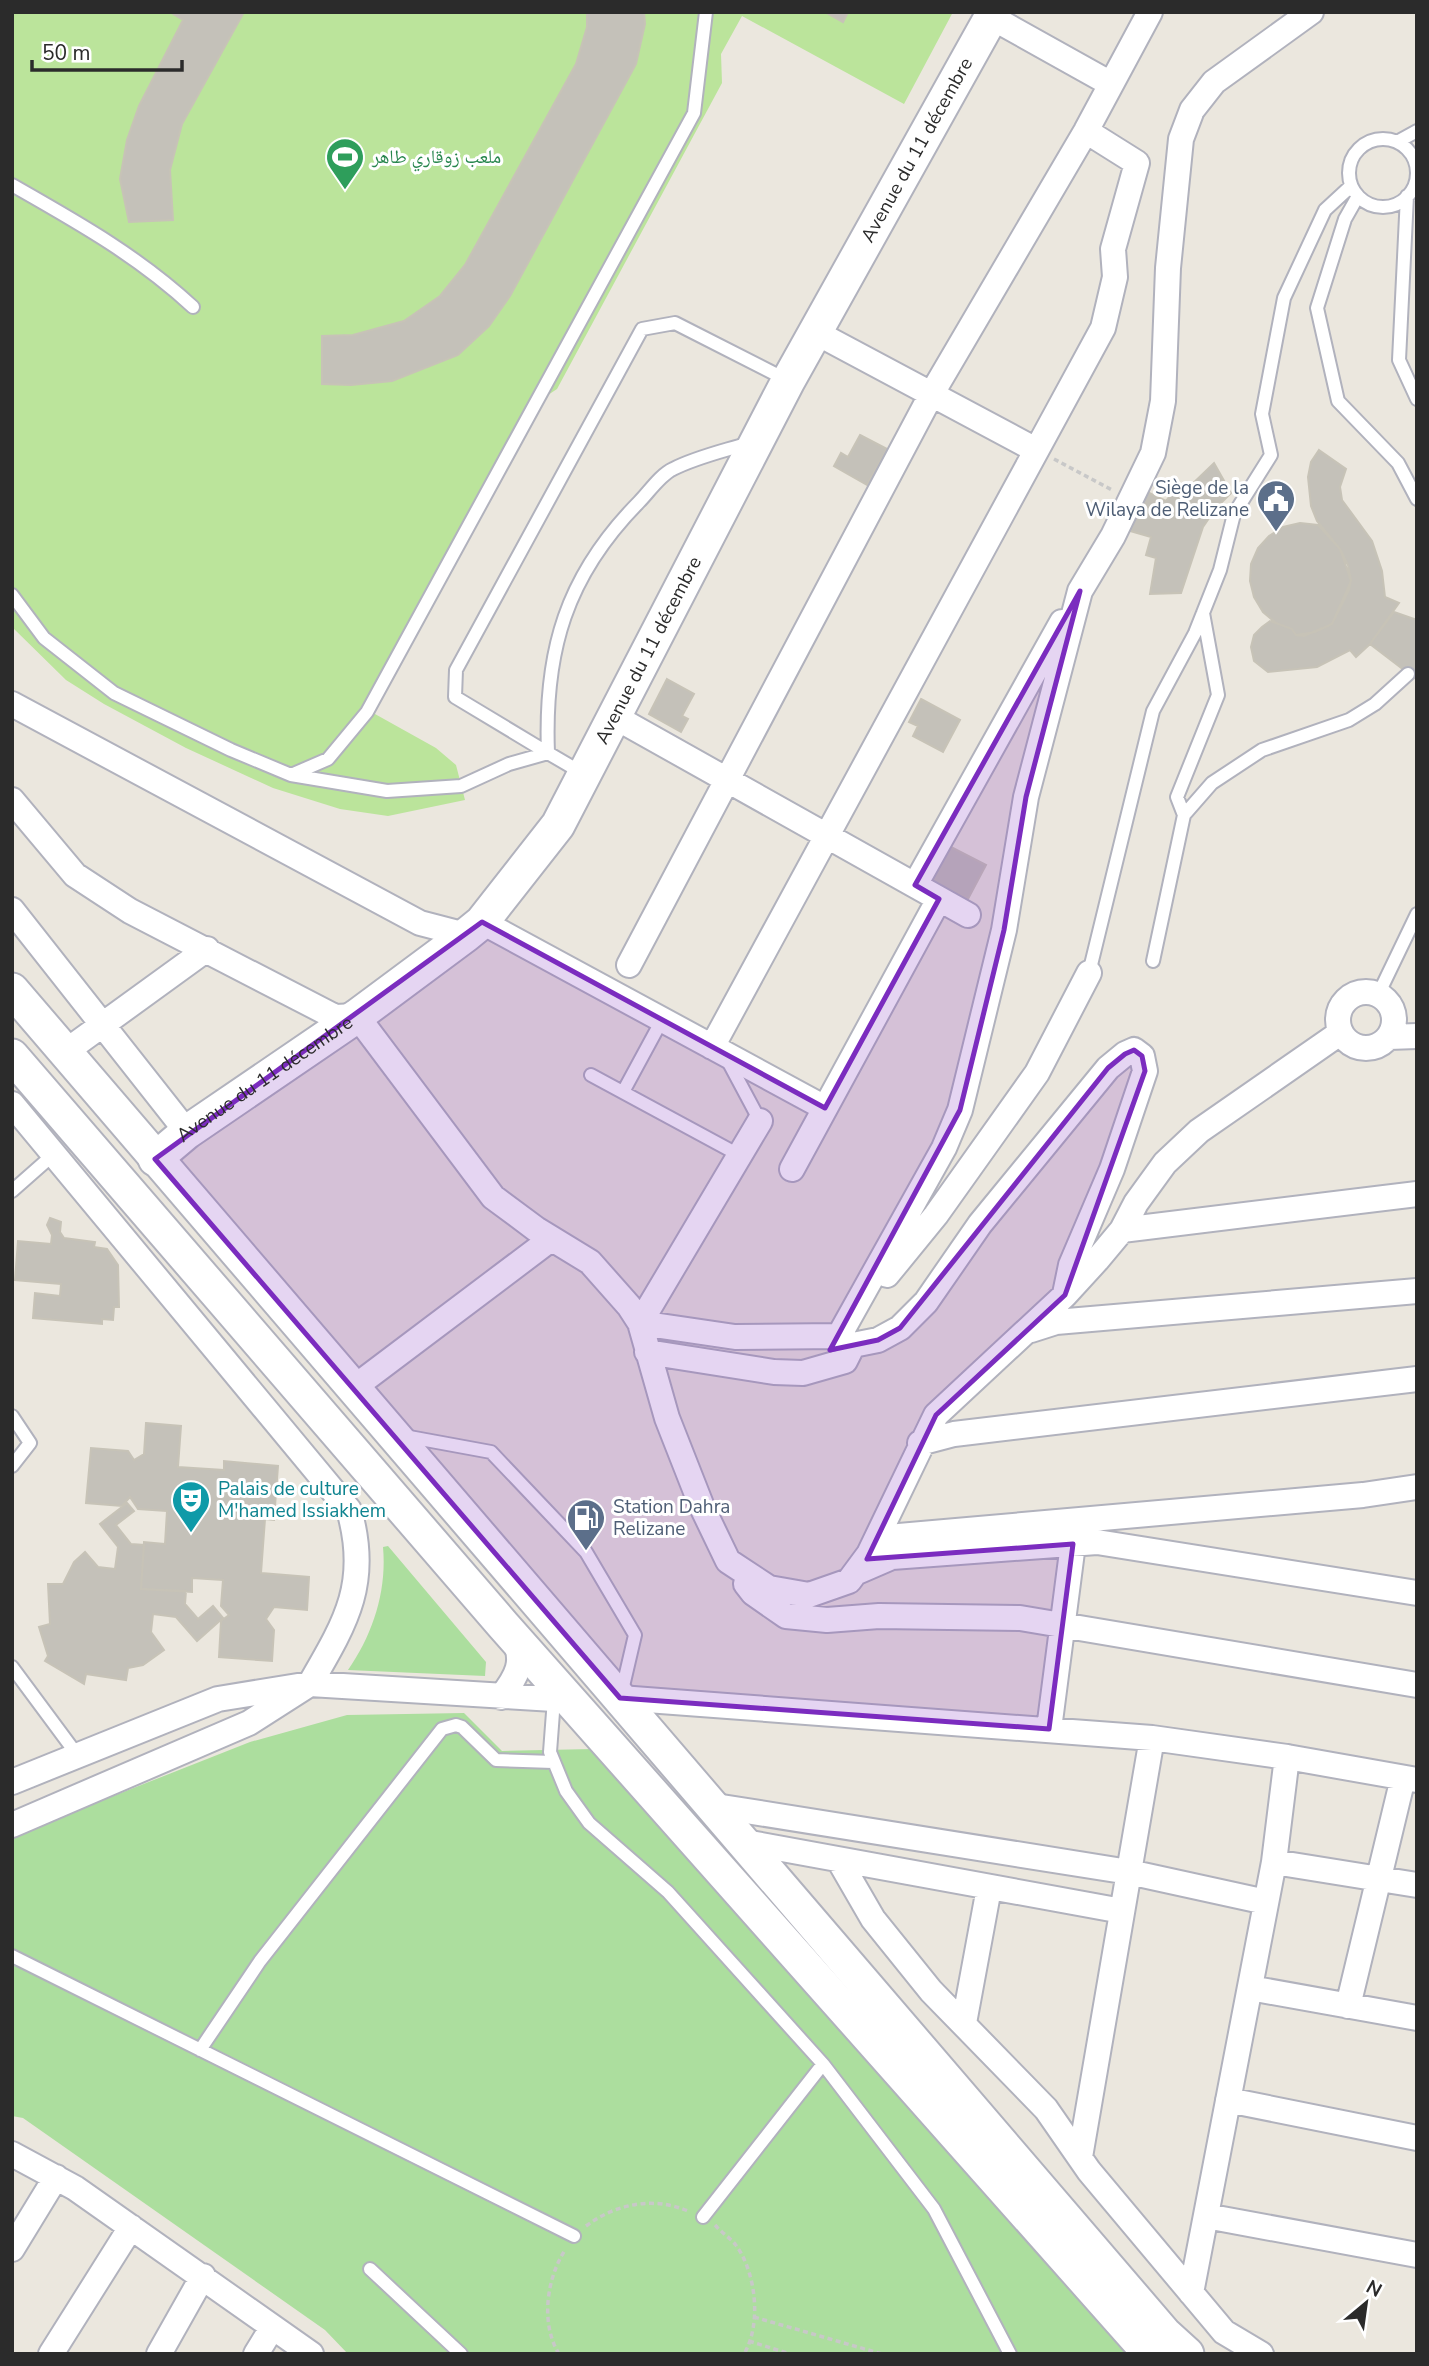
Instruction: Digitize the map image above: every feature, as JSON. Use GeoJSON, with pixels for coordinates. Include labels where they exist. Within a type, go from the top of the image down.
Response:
{"type":"FeatureCollection","features":[{"type":"Feature","properties":{"kind":"main road","name":"Avenue du 11 décembre"},"geometry":{"type":"LineString","coordinates":[[155,1159],[187,1132],[357,1016],[474,928],[558,825],[788,381],[992,15]]}},
{"type":"Feature","properties":{"kind":"main road"},"geometry":{"type":"LineString","coordinates":[[12,990],[739,1841],[1165,2334],[1187,2354]]}},
{"type":"Feature","properties":{"kind":"main road"},"geometry":{"type":"LineString","coordinates":[[12,1056],[503,1625],[562,1700],[1150,2354]]}},
{"type":"Feature","properties":{"kind":"street"},"geometry":{"type":"LineString","coordinates":[[629,965],[931,396],[1086,131],[1150,12]]}},
{"type":"Feature","properties":{"kind":"street"},"geometry":{"type":"LineString","coordinates":[[915,886],[1080,591],[1114,536],[1129,499],[1153,453],[1163,401],[1168,268],[1181,139],[1192,110],[1214,82],[1311,12]]}},
{"type":"Feature","properties":{"kind":"street"},"geometry":{"type":"LineString","coordinates":[[992,15],[1111,84]]}},
{"type":"Feature","properties":{"kind":"street"},"geometry":{"type":"LineString","coordinates":[[718,1050],[826,836],[1102,328],[1115,277],[1112,249],[1138,163],[1086,131]]}},
{"type":"Feature","properties":{"kind":"street"},"geometry":{"type":"LineString","coordinates":[[815,332],[1036,450]]}},
{"type":"Feature","properties":{"kind":"street"},"geometry":{"type":"LineString","coordinates":[[647,1352],[774,1372],[803,1373],[845,1361],[846,1340],[961,1110],[1004,930],[1026,797],[1080,591]]}},
{"type":"Feature","properties":{"kind":"street"},"geometry":{"type":"LineString","coordinates":[[12,704],[420,923],[474,928],[662,1020],[825,1108]]}},
{"type":"Feature","properties":{"kind":"street"},"geometry":{"type":"LineString","coordinates":[[615,717],[968,915]]}},
{"type":"Feature","properties":{"kind":"street"},"geometry":{"type":"LineString","coordinates":[[12,800],[75,875],[130,911],[335,1017],[357,1016],[493,1197],[551,1239],[590,1262],[640,1323],[667,1418],[702,1507],[728,1561],[753,1593],[786,1616],[827,1620],[879,1616],[1020,1618],[1417,1685]]}},
{"type":"Feature","properties":{"kind":"street"},"geometry":{"type":"LineString","coordinates":[[792,1169],[939,899]]}},
{"type":"Feature","properties":{"kind":"street"},"geometry":{"type":"LineString","coordinates":[[12,910],[187,1132]]}},
{"type":"Feature","properties":{"kind":"street"},"geometry":{"type":"LineString","coordinates":[[65,1052],[207,949]]}},
{"type":"Feature","properties":{"kind":"street"},"geometry":{"type":"LineString","coordinates":[[846,1340],[1037,1073],[1089,973]]}},
{"type":"Feature","properties":{"kind":"street"},"geometry":{"type":"LineString","coordinates":[[1417,1009],[1361,992],[1345,1000],[1338,1016],[1340,1033],[1346,1041],[1364,1049],[1373,1048],[1390,1037],[1417,1036]]}},
{"type":"Feature","properties":{"kind":"street"},"geometry":{"type":"LineString","coordinates":[[1384,1000],[1395,1022],[1390,1037]]}},
{"type":"Feature","properties":{"kind":"street"},"geometry":{"type":"LineString","coordinates":[[728,1561],[769,1588],[809,1595],[849,1581],[862,1564],[936,1415],[1065,1295],[1122,1230],[1136,1203],[1165,1163],[1199,1131],[1340,1033]]}},
{"type":"Feature","properties":{"kind":"street"},"geometry":{"type":"LineString","coordinates":[[640,1323],[745,1338],[846,1340],[878,1340],[900,1328],[926,1302],[980,1224],[1108,1068],[1134,1050],[1142,1056],[1145,1071],[1112,1169],[1071,1265],[1065,1295]]}},
{"type":"Feature","properties":{"kind":"street"},"geometry":{"type":"LineString","coordinates":[[12,1104],[349,1510],[358,1554],[354,1600],[310,1684],[249,1723],[12,1825]]}},
{"type":"Feature","properties":{"kind":"street"},"geometry":{"type":"LineString","coordinates":[[640,1323],[760,1121]]}},
{"type":"Feature","properties":{"kind":"street"},"geometry":{"type":"LineString","coordinates":[[1122,1230],[1417,1194]]}},
{"type":"Feature","properties":{"kind":"street"},"geometry":{"type":"LineString","coordinates":[[352,1389],[551,1239]]}},
{"type":"Feature","properties":{"kind":"street"},"geometry":{"type":"LineString","coordinates":[[1024,1332],[1056,1322],[1417,1291]]}},
{"type":"Feature","properties":{"kind":"street"},"geometry":{"type":"LineString","coordinates":[[920,1443],[954,1434],[1417,1379]]}},
{"type":"Feature","properties":{"kind":"street"},"geometry":{"type":"LineString","coordinates":[[862,1564],[899,1536],[1363,1495],[1417,1487]]}},
{"type":"Feature","properties":{"kind":"street"},"geometry":{"type":"LineString","coordinates":[[1363,1495],[1417,1504]]}},
{"type":"Feature","properties":{"kind":"street"},"geometry":{"type":"LineString","coordinates":[[862,1564],[892,1557],[1097,1542],[1417,1593]]}},
{"type":"Feature","properties":{"kind":"street"},"geometry":{"type":"LineString","coordinates":[[1049,1730],[1073,1544]]}},
{"type":"Feature","properties":{"kind":"street"},"geometry":{"type":"LineString","coordinates":[[501,1697],[518,1675],[519,1648],[503,1625]]}},
{"type":"Feature","properties":{"kind":"street"},"geometry":{"type":"LineString","coordinates":[[12,1782],[219,1699],[310,1684],[562,1700]]}},
{"type":"Feature","properties":{"kind":"street"},"geometry":{"type":"LineString","coordinates":[[620,1699],[1152,1738],[1287,1757],[1410,1779],[1380,1879],[1348,2006]]}},
{"type":"Feature","properties":{"kind":"street"},"geometry":{"type":"LineString","coordinates":[[1080,2157],[1152,1738]]}},
{"type":"Feature","properties":{"kind":"street"},"geometry":{"type":"LineString","coordinates":[[1191,2292],[1274,1862],[1287,1757]]}},
{"type":"Feature","properties":{"kind":"street"},"geometry":{"type":"LineString","coordinates":[[709,1805],[1129,1872],[1266,1902]]}},
{"type":"Feature","properties":{"kind":"street"},"geometry":{"type":"LineString","coordinates":[[739,1841],[840,1862],[1122,1911]]}},
{"type":"Feature","properties":{"kind":"street"},"geometry":{"type":"LineString","coordinates":[[840,1862],[873,1919],[931,1991],[1046,2109],[1080,2157],[1224,2332],[1261,2354]]}},
{"type":"Feature","properties":{"kind":"street"},"geometry":{"type":"LineString","coordinates":[[1274,1862],[1417,1885]]}},
{"type":"Feature","properties":{"kind":"street"},"geometry":{"type":"LineString","coordinates":[[964,2023],[989,1888]]}},
{"type":"Feature","properties":{"kind":"street"},"geometry":{"type":"LineString","coordinates":[[1250,1988],[1417,2018]]}},
{"type":"Feature","properties":{"kind":"street"},"geometry":{"type":"LineString","coordinates":[[1228,2100],[1417,2138]]}},
{"type":"Feature","properties":{"kind":"street"},"geometry":{"type":"LineString","coordinates":[[12,2154],[56,2176],[203,2276],[311,2354]]}},
{"type":"Feature","properties":{"kind":"street"},"geometry":{"type":"LineString","coordinates":[[12,2249],[56,2176]]}},
{"type":"Feature","properties":{"kind":"street"},"geometry":{"type":"LineString","coordinates":[[1206,2216],[1417,2255]]}},
{"type":"Feature","properties":{"kind":"street"},"geometry":{"type":"LineString","coordinates":[[51,2354],[131,2227]]}},
{"type":"Feature","properties":{"kind":"street"},"geometry":{"type":"LineString","coordinates":[[159,2354],[203,2276]]}},
{"type":"Feature","properties":{"kind":"street"},"geometry":{"type":"LineString","coordinates":[[256,2354],[272,2328]]}},
{"type":"Feature","properties":{"kind":"lane"},"geometry":{"type":"LineString","coordinates":[[291,775],[328,759],[367,712],[694,113],[706,12]]}},
{"type":"Feature","properties":{"kind":"lane"},"geometry":{"type":"LineString","coordinates":[[1397,142],[1417,131]]}},
{"type":"Feature","properties":{"kind":"lane"},"geometry":{"type":"LineString","coordinates":[[1374,140],[1397,142],[1406,148],[1416,167],[1414,188],[1408,197],[1399,203],[1378,207],[1354,191],[1348,175],[1355,153],[1374,140]]}},
{"type":"Feature","properties":{"kind":"lane"},"geometry":{"type":"LineString","coordinates":[[12,185],[147,266],[193,307]]}},
{"type":"Feature","properties":{"kind":"lane"},"geometry":{"type":"LineString","coordinates":[[1354,191],[1317,308],[1338,401],[1398,463],[1417,499]]}},
{"type":"Feature","properties":{"kind":"lane"},"geometry":{"type":"LineString","coordinates":[[1089,973],[1153,711],[1203,612],[1220,570],[1234,514],[1271,455],[1262,414],[1284,298],[1325,210],[1354,191]]}},
{"type":"Feature","properties":{"kind":"lane"},"geometry":{"type":"LineString","coordinates":[[1408,197],[1399,360],[1417,398]]}},
{"type":"Feature","properties":{"kind":"lane"},"geometry":{"type":"LineString","coordinates":[[585,774],[455,697],[456,670],[642,328],[675,323],[788,381]]}},
{"type":"Feature","properties":{"kind":"lane"},"geometry":{"type":"LineString","coordinates":[[548,753],[546,715],[550,667],[567,603],[611,530],[671,469],[757,440]]}},
{"type":"Feature","properties":{"kind":"lane"},"geometry":{"type":"LineString","coordinates":[[12,595],[44,638],[114,693],[231,750],[291,775],[387,790],[461,786],[509,764],[548,753]]}},
{"type":"Feature","properties":{"kind":"lane"},"geometry":{"type":"LineString","coordinates":[[1184,815],[1177,797],[1218,695],[1203,612]]}},
{"type":"Feature","properties":{"kind":"lane"},"geometry":{"type":"LineString","coordinates":[[1153,961],[1184,815],[1212,783],[1232,767],[1262,750],[1349,720],[1375,704],[1408,674]]}},
{"type":"Feature","properties":{"kind":"lane"},"geometry":{"type":"LineString","coordinates":[[1384,1000],[1417,914]]}},
{"type":"Feature","properties":{"kind":"lane"},"geometry":{"type":"LineString","coordinates":[[624,1092],[662,1020]]}},
{"type":"Feature","properties":{"kind":"lane"},"geometry":{"type":"LineString","coordinates":[[718,1050],[760,1121]]}},
{"type":"Feature","properties":{"kind":"lane"},"geometry":{"type":"LineString","coordinates":[[591,1075],[739,1155]]}},
{"type":"Feature","properties":{"kind":"lane"},"geometry":{"type":"LineString","coordinates":[[12,1191],[54,1154]]}},
{"type":"Feature","properties":{"kind":"lane"},"geometry":{"type":"LineString","coordinates":[[12,1416],[30,1443],[12,1466]]}},
{"type":"Feature","properties":{"kind":"lane"},"geometry":{"type":"LineString","coordinates":[[390,1433],[491,1452],[586,1552],[635,1634],[620,1699]]}},
{"type":"Feature","properties":{"kind":"lane"},"geometry":{"type":"LineString","coordinates":[[12,1667],[78,1756]]}},
{"type":"Feature","properties":{"kind":"lane"},"geometry":{"type":"LineString","coordinates":[[562,1700],[550,1752],[566,1791],[589,1823],[668,1892],[823,2064],[934,2209],[1010,2354]]}},
{"type":"Feature","properties":{"kind":"lane"},"geometry":{"type":"LineString","coordinates":[[200,2050],[260,1961],[442,1729],[456,1725],[462,1727],[496,1760],[553,1762]]}},
{"type":"Feature","properties":{"kind":"lane"},"geometry":{"type":"LineString","coordinates":[[12,1956],[574,2235]]}},
{"type":"Feature","properties":{"kind":"lane"},"geometry":{"type":"LineString","coordinates":[[703,2217],[823,2064]]}},
{"type":"Feature","properties":{"kind":"lane"},"geometry":{"type":"LineString","coordinates":[[370,2269],[461,2354]]}},
{"type":"Feature","properties":{"kind":"path"},"geometry":{"type":"LineString","coordinates":[[1036,450],[1129,499]]}},
{"type":"Feature","properties":{"kind":"path"},"geometry":{"type":"LineString","coordinates":[[559,2354],[547,2315],[554,2266],[574,2235],[603,2214],[637,2203],[673,2204],[703,2217],[736,2246],[752,2278],[754,2317],[744,2354]]}},
{"type":"Feature","properties":{"kind":"path"},"geometry":{"type":"LineString","coordinates":[[754,2317],[882,2354]]}},
{"type":"Feature","properties":{"kind":"path"},"geometry":{"type":"LineString","coordinates":[[749,2341],[790,2354]]}},
{"type":"Feature","properties":{"kind":"highlighted area"},"geometry":{"type":"Polygon","coordinates":[[[1080,591],[1026,797],[1004,930],[960,1110],[830,1350],[878,1340],[900,1328],[1108,1068],[1134,1050],[1142,1056],[1145,1071],[1065,1295],[936,1415],[867,1559],[1073,1544],[1049,1729],[620,1698],[155,1159],[482,922],[825,1108],[939,899],[915,885],[1080,591]]]}},
{"type":"Feature","properties":{"kind":"green space"},"geometry":{"type":"Polygon","coordinates":[[[12,12],[953,12],[904,104],[742,16],[721,54],[722,83],[557,389],[533,405],[366,709],[436,748],[456,765],[465,800],[388,816],[340,809],[273,788],[186,748],[104,704],[66,680],[12,627],[12,12]]]}},
{"type":"Feature","properties":{"kind":"green space"},"geometry":{"type":"Polygon","coordinates":[[[388,1546],[486,1662],[485,1676],[348,1670],[365,1642],[376,1612],[383,1580],[383,1547],[388,1546]]]}},
{"type":"Feature","properties":{"kind":"green space"},"geometry":{"type":"Polygon","coordinates":[[[464,1713],[502,1751],[593,1749],[1128,2354],[348,2354],[325,2330],[23,2118],[12,2116],[12,1836],[250,1742],[347,1715],[464,1713]]]}},
{"type":"Feature","properties":{"kind":"building"},"geometry":{"type":"Polygon","coordinates":[[[170,12],[244,12],[182,124],[170,170],[173,220],[129,222],[120,179],[127,140],[139,106],[183,20],[170,12]]]}},
{"type":"Feature","properties":{"kind":"building"},"geometry":{"type":"Polygon","coordinates":[[[587,12],[644,12],[645,24],[636,64],[510,296],[489,326],[458,355],[392,381],[351,385],[322,384],[322,336],[353,335],[404,321],[440,296],[465,265],[576,64],[587,27],[587,12]]]}},
{"type":"Feature","properties":{"kind":"building"},"geometry":{"type":"Polygon","coordinates":[[[825,12],[848,12],[843,22],[825,12]]]}},
{"type":"Feature","properties":{"kind":"building"},"geometry":{"type":"Polygon","coordinates":[[[860,435],[887,449],[867,485],[834,466],[841,453],[848,457],[860,435]]]}},
{"type":"Feature","properties":{"kind":"building"},"geometry":{"type":"Polygon","coordinates":[[[1319,450],[1346,469],[1340,487],[1342,500],[1372,541],[1382,571],[1385,597],[1399,603],[1370,644],[1356,657],[1350,650],[1317,667],[1268,672],[1254,661],[1251,647],[1254,635],[1270,621],[1292,629],[1296,635],[1315,632],[1332,624],[1349,590],[1351,580],[1348,565],[1340,549],[1317,521],[1311,506],[1308,477],[1311,462],[1319,450]]]}},
{"type":"Feature","properties":{"kind":"building"},"geometry":{"type":"Polygon","coordinates":[[[1214,463],[1231,493],[1203,527],[1181,593],[1150,594],[1156,558],[1146,555],[1151,537],[1120,528],[1137,487],[1166,501],[1179,484],[1186,490],[1214,463]]]}},
{"type":"Feature","properties":{"kind":"building"},"geometry":{"type":"Polygon","coordinates":[[[1300,523],[1318,525],[1340,549],[1351,581],[1332,624],[1304,636],[1296,635],[1292,629],[1276,623],[1263,612],[1254,597],[1250,581],[1251,564],[1258,548],[1269,536],[1283,527],[1300,523]]]}},
{"type":"Feature","properties":{"kind":"building"},"geometry":{"type":"Polygon","coordinates":[[[1394,612],[1417,620],[1417,680],[1370,644],[1394,612]]]}},
{"type":"Feature","properties":{"kind":"building"},"geometry":{"type":"Polygon","coordinates":[[[667,679],[694,694],[682,716],[688,719],[681,732],[649,714],[667,679]]]}},
{"type":"Feature","properties":{"kind":"building"},"geometry":{"type":"Polygon","coordinates":[[[921,699],[960,720],[943,752],[913,736],[918,726],[909,722],[921,699]]]}},
{"type":"Feature","properties":{"kind":"building"},"geometry":{"type":"Polygon","coordinates":[[[947,845],[986,865],[968,899],[929,879],[947,845]]]}},
{"type":"Feature","properties":{"kind":"building"},"geometry":{"type":"Polygon","coordinates":[[[50,1218],[61,1222],[60,1232],[64,1238],[95,1242],[94,1247],[107,1249],[118,1265],[119,1307],[114,1307],[113,1320],[102,1319],[102,1324],[33,1318],[35,1293],[60,1296],[61,1284],[15,1280],[18,1241],[51,1244],[52,1235],[47,1225],[50,1218]]]}},
{"type":"Feature","properties":{"kind":"building"},"geometry":{"type":"Polygon","coordinates":[[[146,1423],[181,1426],[178,1467],[224,1470],[224,1461],[278,1466],[274,1520],[265,1519],[261,1573],[309,1577],[307,1610],[274,1607],[266,1619],[274,1630],[272,1661],[219,1657],[221,1621],[229,1615],[221,1606],[223,1580],[192,1578],[192,1592],[141,1589],[144,1542],[165,1544],[167,1511],[138,1509],[130,1497],[122,1506],[86,1503],[91,1448],[128,1451],[134,1460],[144,1454],[146,1423]]]}},
{"type":"Feature","properties":{"kind":"building"},"geometry":{"type":"Polygon","coordinates":[[[127,1503],[134,1511],[116,1525],[131,1544],[144,1545],[141,1589],[186,1591],[185,1604],[198,1619],[213,1606],[223,1618],[197,1641],[176,1617],[153,1614],[151,1632],[164,1650],[143,1665],[128,1668],[126,1680],[86,1674],[84,1684],[45,1661],[48,1656],[39,1627],[50,1624],[48,1584],[63,1584],[74,1562],[85,1552],[98,1567],[115,1569],[118,1547],[100,1524],[127,1503]]]}},
{"type":"Feature","properties":{"kind":"place","name":"ملعب زوقاري طاهر"},"geometry":{"type":"Point","coordinates":[345,191]}},
{"type":"Feature","properties":{"kind":"place","name":"Siège de la Wilaya de Relizane"},"geometry":{"type":"Point","coordinates":[1276,533]}},
{"type":"Feature","properties":{"kind":"place","name":"Palais de culture M'hamed Issiakhem"},"geometry":{"type":"Point","coordinates":[191,1534]}},
{"type":"Feature","properties":{"kind":"place","name":"Station Dahra Relizane"},"geometry":{"type":"Point","coordinates":[586,1552]}}]}
